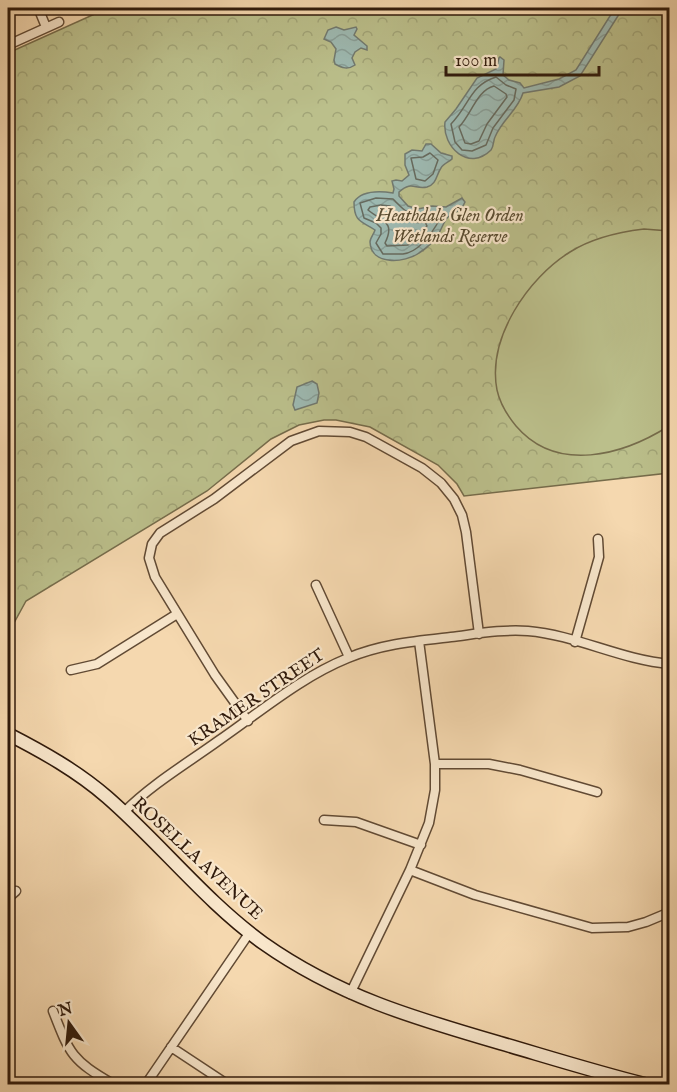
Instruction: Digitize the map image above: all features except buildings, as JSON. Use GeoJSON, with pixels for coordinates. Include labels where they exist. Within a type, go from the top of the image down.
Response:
{"type":"FeatureCollection","features":[{"type":"Feature","properties":{"kind":"street"},"geometry":{"type":"LineString","coordinates":[[39,10],[46,27]]}},
{"type":"Feature","properties":{"kind":"street"},"geometry":{"type":"LineString","coordinates":[[8,45],[59,22]]}},
{"type":"Feature","properties":{"kind":"street"},"geometry":{"type":"LineString","coordinates":[[248,721],[215,675],[177,614],[149,563],[150,551],[156,538],[165,529],[226,490],[284,444],[309,434],[339,431],[366,437],[422,468],[441,483],[454,499],[462,515],[479,634]]}},
{"type":"Feature","properties":{"kind":"street"},"geometry":{"type":"LineString","coordinates":[[575,642],[599,557],[598,539]]}},
{"type":"Feature","properties":{"kind":"street"},"geometry":{"type":"LineString","coordinates":[[316,585],[349,657]]}},
{"type":"Feature","properties":{"kind":"street"},"geometry":{"type":"LineString","coordinates":[[71,670],[97,664],[177,614]]}},
{"type":"Feature","properties":{"kind":"street","name":"KRAMER STREET"},"geometry":{"type":"LineString","coordinates":[[124,812],[147,790],[314,675],[349,657],[382,647],[479,634],[526,631],[548,634],[634,658],[669,664]]}},
{"type":"Feature","properties":{"kind":"street"},"geometry":{"type":"LineString","coordinates":[[350,994],[422,845],[429,823],[435,790],[435,764],[419,641]]}},
{"type":"Feature","properties":{"kind":"street","name":"ROSELLA AVENUE"},"geometry":{"type":"LineString","coordinates":[[8,734],[48,755],[78,775],[124,812],[206,894],[250,933],[298,966],[350,994],[421,1020],[644,1084]]}},
{"type":"Feature","properties":{"kind":"street"},"geometry":{"type":"LineString","coordinates":[[435,764],[489,764],[520,770],[597,792]]}},
{"type":"Feature","properties":{"kind":"street"},"geometry":{"type":"LineString","coordinates":[[324,820],[356,822],[422,845]]}},
{"type":"Feature","properties":{"kind":"street"},"geometry":{"type":"LineString","coordinates":[[410,870],[475,895],[592,928],[628,927],[669,912]]}},
{"type":"Feature","properties":{"kind":"street"},"geometry":{"type":"LineString","coordinates":[[8,898],[16,891]]}},
{"type":"Feature","properties":{"kind":"street"},"geometry":{"type":"LineString","coordinates":[[146,1084],[250,933]]}},
{"type":"Feature","properties":{"kind":"street"},"geometry":{"type":"LineString","coordinates":[[53,1011],[66,1045],[76,1060],[113,1084]]}},
{"type":"Feature","properties":{"kind":"street"},"geometry":{"type":"LineString","coordinates":[[171,1047],[227,1084]]}},
{"type":"Feature","properties":{"kind":"green space","name":"Heathdale Glen Orden Wetlands Reserve"},"geometry":{"type":"Polygon","coordinates":[[[108,8],[669,8],[669,473],[464,496],[457,484],[438,465],[370,427],[336,420],[299,425],[271,439],[207,491],[26,601],[8,634],[8,53],[108,8]]]}},
{"type":"Feature","properties":{"kind":"green space"},"geometry":{"type":"Polygon","coordinates":[[[644,229],[669,231],[669,426],[631,445],[611,451],[591,455],[570,455],[551,450],[532,441],[516,426],[500,400],[496,370],[498,350],[505,330],[526,293],[554,263],[578,247],[596,239],[644,229]]]}},
{"type":"Feature","properties":{"kind":"water"},"geometry":{"type":"Polygon","coordinates":[[[615,8],[623,8],[580,76],[559,87],[523,93],[518,105],[498,131],[493,147],[483,156],[466,157],[452,148],[445,131],[445,122],[477,78],[496,69],[500,57],[504,60],[503,75],[509,80],[520,83],[524,88],[559,79],[576,70],[615,8]]]}},
{"type":"Feature","properties":{"kind":"water"},"geometry":{"type":"Polygon","coordinates":[[[336,27],[344,30],[356,27],[354,35],[367,46],[367,50],[361,48],[355,52],[352,58],[355,65],[350,68],[335,64],[336,49],[331,42],[324,39],[328,30],[336,27]]]}},
{"type":"Feature","properties":{"kind":"water"},"geometry":{"type":"Polygon","coordinates":[[[426,144],[431,144],[441,153],[452,156],[452,159],[442,167],[435,182],[430,186],[403,188],[399,196],[408,206],[418,209],[432,206],[446,207],[462,198],[465,202],[460,210],[448,217],[428,247],[406,259],[382,259],[372,250],[370,240],[375,230],[357,218],[354,202],[366,193],[393,193],[392,181],[402,181],[409,175],[405,165],[405,154],[412,150],[422,151],[426,144]]]}},
{"type":"Feature","properties":{"kind":"water"},"geometry":{"type":"Polygon","coordinates":[[[312,381],[317,384],[319,393],[317,403],[295,410],[293,405],[297,387],[312,381]]]}}]}
